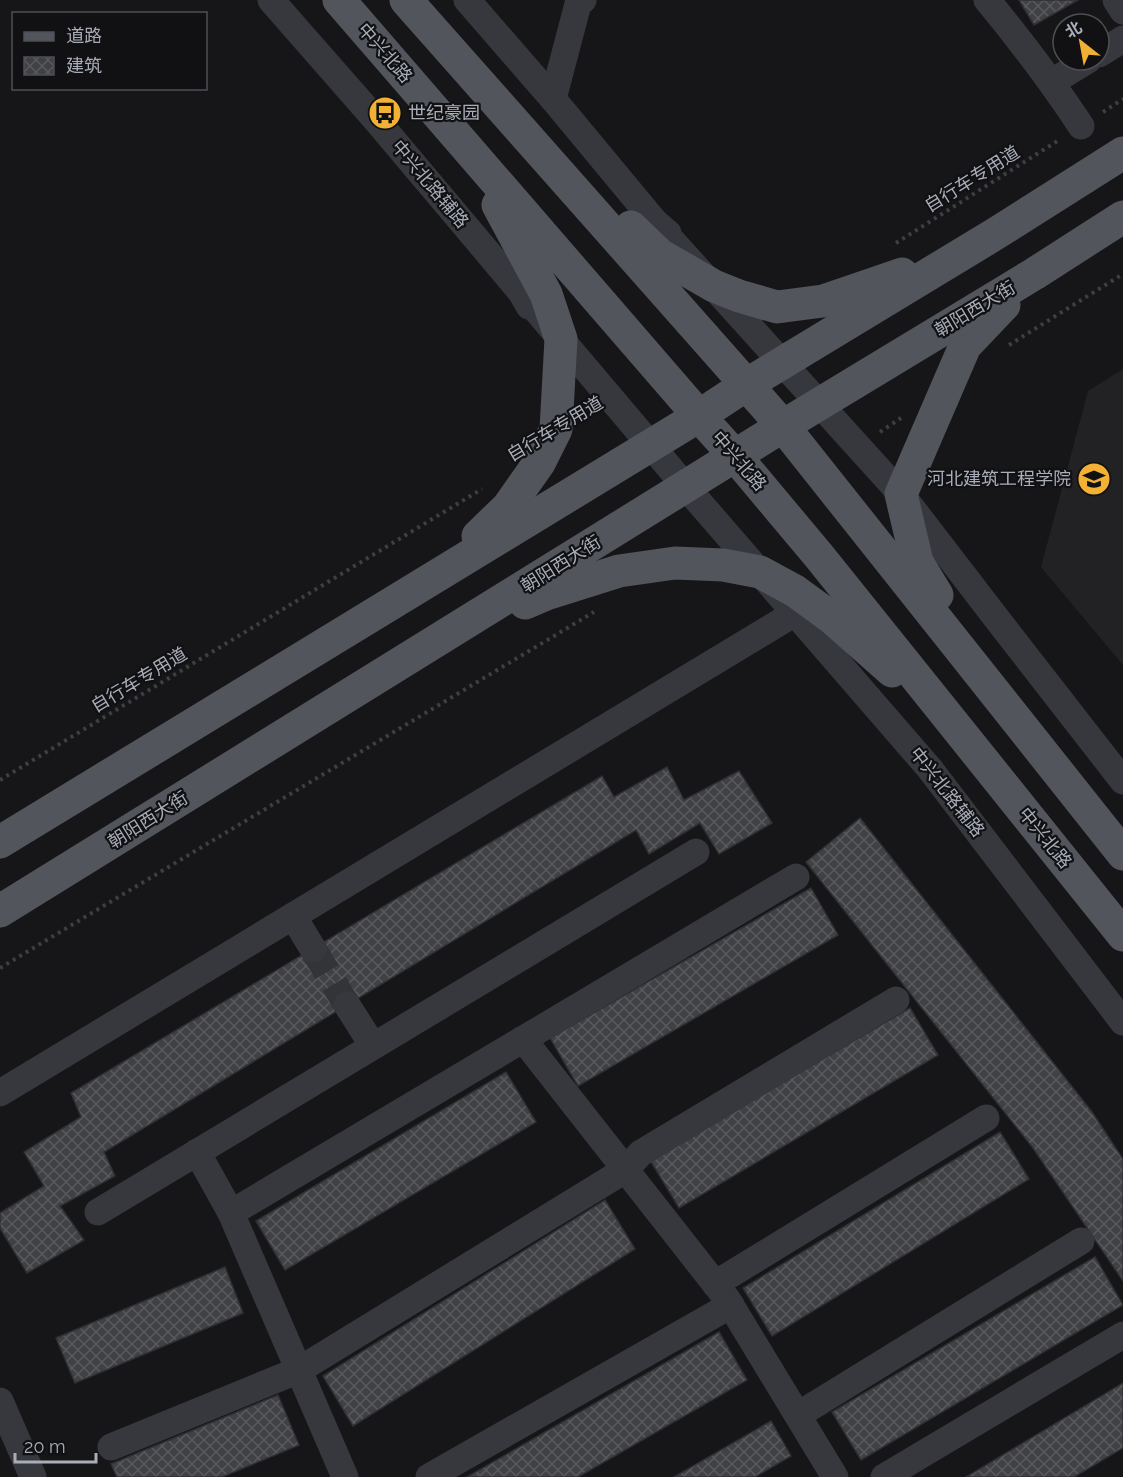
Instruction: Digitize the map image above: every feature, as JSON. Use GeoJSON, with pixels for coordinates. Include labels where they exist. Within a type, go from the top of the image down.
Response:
{"type":"FeatureCollection","features":[{"type":"Feature","properties":{"kind":"main road","name":"中兴北路"},"geometry":{"type":"LineString","coordinates":[[339,0],[736,457],[819,556],[1123,935]]}},
{"type":"Feature","properties":{"kind":"main road"},"geometry":{"type":"LineString","coordinates":[[406,0],[783,426],[1123,854]]}},
{"type":"Feature","properties":{"kind":"main road"},"geometry":{"type":"LineString","coordinates":[[506,113],[660,255],[714,286],[777,307],[824,301],[897,276],[995,234]]}},
{"type":"Feature","properties":{"kind":"main road"},"geometry":{"type":"LineString","coordinates":[[423,584],[508,507],[539,463],[556,429],[561,339],[546,294],[463,144]]}},
{"type":"Feature","properties":{"kind":"main road"},"geometry":{"type":"LineString","coordinates":[[0,842],[699,416],[1123,153]]}},
{"type":"Feature","properties":{"kind":"main road","name":"朝阳西大街"},"geometry":{"type":"LineString","coordinates":[[0,911],[1123,217]]}},
{"type":"Feature","properties":{"kind":"main road"},"geometry":{"type":"LineString","coordinates":[[1004,704],[917,562],[901,494],[965,346],[1034,274]]}},
{"type":"Feature","properties":{"kind":"main road"},"geometry":{"type":"LineString","coordinates":[[446,636],[546,594],[620,571],[675,563],[723,565],[760,572],[795,591],[832,618],[961,733]]}},
{"type":"Feature","properties":{"kind":"street","name":"中兴北路辅路"},"geometry":{"type":"LineString","coordinates":[[271,0],[930,769],[1123,1022]]}},
{"type":"Feature","properties":{"kind":"street"},"geometry":{"type":"LineString","coordinates":[[467,0],[655,222],[901,494],[1123,781]]}},
{"type":"Feature","properties":{"kind":"street"},"geometry":{"type":"LineString","coordinates":[[553,99],[578,4],[582,0]]}},
{"type":"Feature","properties":{"kind":"street"},"geometry":{"type":"LineString","coordinates":[[987,0],[1052,82],[1081,126]]}},
{"type":"Feature","properties":{"kind":"street"},"geometry":{"type":"LineString","coordinates":[[1116,0],[1123,11]]}},
{"type":"Feature","properties":{"kind":"street"},"geometry":{"type":"LineString","coordinates":[[1052,82],[1069,72]]}},
{"type":"Feature","properties":{"kind":"street"},"geometry":{"type":"LineString","coordinates":[[655,222],[694,255],[745,286],[789,306]]}},
{"type":"Feature","properties":{"kind":"street","name":"中兴北路辅路"},"geometry":{"type":"LineString","coordinates":[[521,292],[538,320],[559,387]]}},
{"type":"Feature","properties":{"kind":"street"},"geometry":{"type":"LineString","coordinates":[[0,1092],[795,613]]}},
{"type":"Feature","properties":{"kind":"street"},"geometry":{"type":"LineString","coordinates":[[98,1212],[696,852]]}},
{"type":"Feature","properties":{"kind":"street"},"geometry":{"type":"LineString","coordinates":[[231,1213],[796,877]]}},
{"type":"Feature","properties":{"kind":"street"},"geometry":{"type":"LineString","coordinates":[[293,916],[313,949]]}},
{"type":"Feature","properties":{"kind":"street"},"geometry":{"type":"LineString","coordinates":[[111,1447],[299,1370],[625,1170],[641,1154],[896,1000]]}},
{"type":"Feature","properties":{"kind":"street"},"geometry":{"type":"LineString","coordinates":[[347,1005],[373,1046]]}},
{"type":"Feature","properties":{"kind":"street"},"geometry":{"type":"LineString","coordinates":[[523,1040],[723,1294],[836,1477]]}},
{"type":"Feature","properties":{"kind":"street"},"geometry":{"type":"LineString","coordinates":[[429,1477],[723,1294],[986,1118]]}},
{"type":"Feature","properties":{"kind":"street"},"geometry":{"type":"LineString","coordinates":[[197,1152],[231,1213],[345,1477]]}},
{"type":"Feature","properties":{"kind":"street"},"geometry":{"type":"LineString","coordinates":[[798,1415],[1081,1241]]}},
{"type":"Feature","properties":{"kind":"street"},"geometry":{"type":"LineString","coordinates":[[884,1477],[1123,1335]]}},
{"type":"Feature","properties":{"kind":"street"},"geometry":{"type":"LineString","coordinates":[[0,1401],[33,1477]]}},
{"type":"Feature","properties":{"kind":"path","name":"自行车专用道"},"geometry":{"type":"LineString","coordinates":[[892,246],[1123,99]]}},
{"type":"Feature","properties":{"kind":"path","name":"自行车专用道"},"geometry":{"type":"LineString","coordinates":[[0,780],[485,487]]}},
{"type":"Feature","properties":{"kind":"path"},"geometry":{"type":"LineString","coordinates":[[0,968],[603,606]]}},
{"type":"Feature","properties":{"kind":"shaded area","name":"河北建筑工程学院"},"geometry":{"type":"Polygon","coordinates":[[[1123,369],[1123,665],[1041,567],[1088,391],[1123,369]]]}},
{"type":"Feature","properties":{"kind":"building"},"geometry":{"type":"Polygon","coordinates":[[[1019,0],[1078,0],[1057,12],[1051,12],[1051,15],[1034,25],[1019,0]]]}},
{"type":"Feature","properties":{"kind":"building"},"geometry":{"type":"Polygon","coordinates":[[[667,767],[684,800],[739,771],[772,823],[719,854],[700,823],[649,854],[636,830],[104,1152],[115,1176],[60,1206],[84,1240],[27,1273],[0,1228],[0,1213],[44,1186],[24,1152],[81,1117],[71,1093],[602,776],[614,797],[667,767]]]}},
{"type":"Feature","properties":{"kind":"building"},"geometry":{"type":"Polygon","coordinates":[[[860,818],[1092,1112],[1123,1159],[1123,1281],[1033,1148],[806,862],[860,818]]]}},
{"type":"Feature","properties":{"kind":"building"},"geometry":{"type":"Polygon","coordinates":[[[811,888],[838,935],[578,1086],[550,1038],[811,888]]]}},
{"type":"Feature","properties":{"kind":"building"},"geometry":{"type":"Polygon","coordinates":[[[910,1008],[938,1055],[679,1208],[650,1160],[910,1008]]]}},
{"type":"Feature","properties":{"kind":"building"},"geometry":{"type":"Polygon","coordinates":[[[506,1072],[536,1122],[285,1270],[256,1221],[506,1072]]]}},
{"type":"Feature","properties":{"kind":"building"},"geometry":{"type":"Polygon","coordinates":[[[1000,1132],[1029,1179],[772,1336],[743,1288],[1000,1132]]]}},
{"type":"Feature","properties":{"kind":"building"},"geometry":{"type":"Polygon","coordinates":[[[605,1200],[635,1249],[353,1426],[323,1376],[605,1200]]]}},
{"type":"Feature","properties":{"kind":"building"},"geometry":{"type":"Polygon","coordinates":[[[1095,1257],[1123,1305],[861,1460],[832,1412],[1095,1257]]]}},
{"type":"Feature","properties":{"kind":"building"},"geometry":{"type":"Polygon","coordinates":[[[225,1267],[243,1313],[75,1383],[56,1338],[225,1267]]]}},
{"type":"Feature","properties":{"kind":"building"},"geometry":{"type":"Polygon","coordinates":[[[719,1332],[747,1380],[578,1477],[467,1477],[719,1332]]]}},
{"type":"Feature","properties":{"kind":"building"},"geometry":{"type":"Polygon","coordinates":[[[1123,1383],[1123,1448],[1074,1477],[966,1477],[1123,1383]]]}},
{"type":"Feature","properties":{"kind":"building"},"geometry":{"type":"Polygon","coordinates":[[[278,1395],[299,1445],[222,1477],[117,1477],[111,1464],[278,1395]]]}},
{"type":"Feature","properties":{"kind":"building"},"geometry":{"type":"Polygon","coordinates":[[[771,1421],[791,1456],[755,1477],[674,1477],[771,1421]]]}},
{"type":"Feature","properties":{"kind":"tunnel"},"geometry":{"type":"LineString","coordinates":[[313,949],[347,1005]]}},
{"type":"Feature","properties":{"kind":"place","name":"世纪豪园"},"geometry":{"type":"Point","coordinates":[385,113]}},
{"type":"Feature","properties":{"kind":"place","name":"河北建筑工程学院"},"geometry":{"type":"Point","coordinates":[1094,479]}}]}
